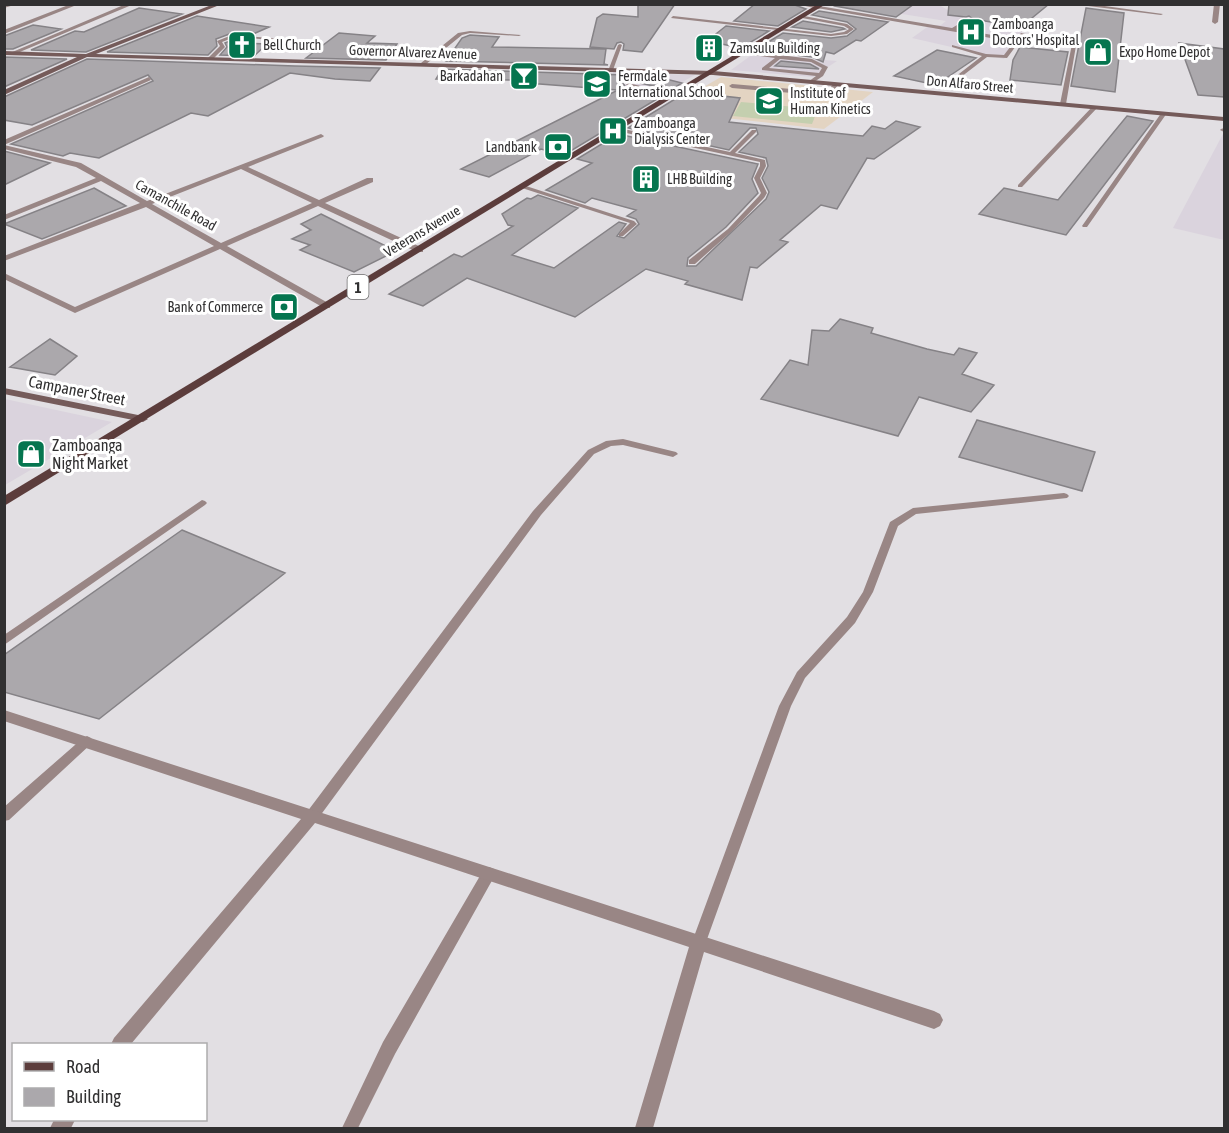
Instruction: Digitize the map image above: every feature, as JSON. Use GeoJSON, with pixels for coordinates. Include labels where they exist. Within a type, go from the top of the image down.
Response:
{"type":"FeatureCollection","features":[{"type":"Feature","properties":{"kind":"main road"},"geometry":{"type":"LineString","coordinates":[[70,56],[203,4]]}},
{"type":"Feature","properties":{"kind":"main road"},"geometry":{"type":"LineString","coordinates":[[4,93],[64,64],[220,4]]}},
{"type":"Feature","properties":{"kind":"main road","name":"Veterans Avenue"},"geometry":{"type":"LineString","coordinates":[[4,502],[678,95],[821,6]]}},
{"type":"Feature","properties":{"kind":"main road","name":"Governor Alvarez Avenue"},"geometry":{"type":"LineString","coordinates":[[4,53],[713,73]]}},
{"type":"Feature","properties":{"kind":"main road","name":"Don Alfaro Street"},"geometry":{"type":"LineString","coordinates":[[713,73],[1224,118]]}},
{"type":"Feature","properties":{"kind":"main road","name":"Campaner Street"},"geometry":{"type":"LineString","coordinates":[[4,391],[143,419]]}},
{"type":"Feature","properties":{"kind":"street"},"geometry":{"type":"LineString","coordinates":[[4,7],[12,4]]}},
{"type":"Feature","properties":{"kind":"street"},"geometry":{"type":"LineString","coordinates":[[4,32],[77,4]]}},
{"type":"Feature","properties":{"kind":"street"},"geometry":{"type":"LineString","coordinates":[[13,53],[132,4]]}},
{"type":"Feature","properties":{"kind":"street"},"geometry":{"type":"LineString","coordinates":[[798,4],[821,6]]}},
{"type":"Feature","properties":{"kind":"street"},"geometry":{"type":"LineString","coordinates":[[1215,22],[1217,4]]}},
{"type":"Feature","properties":{"kind":"street"},"geometry":{"type":"LineString","coordinates":[[4,145],[149,79]]}},
{"type":"Feature","properties":{"kind":"street"},"geometry":{"type":"LineString","coordinates":[[4,259],[321,136]]}},
{"type":"Feature","properties":{"kind":"street","name":"Camanchile Road"},"geometry":{"type":"LineString","coordinates":[[4,145],[64,160],[102,178],[327,306]]}},
{"type":"Feature","properties":{"kind":"street"},"geometry":{"type":"LineString","coordinates":[[4,154],[15,149]]}},
{"type":"Feature","properties":{"kind":"street"},"geometry":{"type":"LineString","coordinates":[[242,167],[420,250]]}},
{"type":"Feature","properties":{"kind":"street"},"geometry":{"type":"LineString","coordinates":[[4,218],[102,178]]}},
{"type":"Feature","properties":{"kind":"street"},"geometry":{"type":"LineString","coordinates":[[4,275],[75,310],[320,204],[369,180]]}},
{"type":"Feature","properties":{"kind":"street"},"geometry":{"type":"LineString","coordinates":[[4,715],[934,1020]]}},
{"type":"Feature","properties":{"kind":"street"},"geometry":{"type":"LineString","coordinates":[[121,1043],[312,816]]}},
{"type":"Feature","properties":{"kind":"street"},"geometry":{"type":"LineString","coordinates":[[644,1128],[699,942]]}},
{"type":"Feature","properties":{"kind":"lane"},"geometry":{"type":"LineString","coordinates":[[1074,4],[1161,14]]}},
{"type":"Feature","properties":{"kind":"lane"},"geometry":{"type":"LineString","coordinates":[[821,6],[1018,41]]}},
{"type":"Feature","properties":{"kind":"lane"},"geometry":{"type":"LineString","coordinates":[[673,17],[831,35],[846,33],[852,29],[845,25],[804,17]]}},
{"type":"Feature","properties":{"kind":"lane"},"geometry":{"type":"LineString","coordinates":[[697,26],[709,20]]}},
{"type":"Feature","properties":{"kind":"lane"},"geometry":{"type":"LineString","coordinates":[[953,30],[969,20]]}},
{"type":"Feature","properties":{"kind":"lane"},"geometry":{"type":"LineString","coordinates":[[979,28],[954,46],[986,55],[1005,57],[1023,34]]}},
{"type":"Feature","properties":{"kind":"lane"},"geometry":{"type":"LineString","coordinates":[[423,64],[460,34],[470,32],[519,35]]}},
{"type":"Feature","properties":{"kind":"lane"},"geometry":{"type":"LineString","coordinates":[[1062,104],[1076,34]]}},
{"type":"Feature","properties":{"kind":"lane"},"geometry":{"type":"LineString","coordinates":[[978,53],[992,36]]}},
{"type":"Feature","properties":{"kind":"lane"},"geometry":{"type":"LineString","coordinates":[[210,59],[224,46],[219,42],[229,37],[273,39]]}},
{"type":"Feature","properties":{"kind":"lane"},"geometry":{"type":"LineString","coordinates":[[610,70],[620,45]]}},
{"type":"Feature","properties":{"kind":"lane"},"geometry":{"type":"LineString","coordinates":[[747,53],[821,64],[825,70],[811,82]]}},
{"type":"Feature","properties":{"kind":"lane"},"geometry":{"type":"LineString","coordinates":[[948,85],[986,55]]}},
{"type":"Feature","properties":{"kind":"lane"},"geometry":{"type":"LineString","coordinates":[[779,57],[764,69],[821,75]]}},
{"type":"Feature","properties":{"kind":"lane"},"geometry":{"type":"LineString","coordinates":[[633,71],[628,83],[630,85],[678,95]]}},
{"type":"Feature","properties":{"kind":"lane"},"geometry":{"type":"LineString","coordinates":[[732,86],[829,94],[836,84]]}},
{"type":"Feature","properties":{"kind":"lane"},"geometry":{"type":"LineString","coordinates":[[1020,186],[1095,107]]}},
{"type":"Feature","properties":{"kind":"lane"},"geometry":{"type":"LineString","coordinates":[[1085,226],[1164,113]]}},
{"type":"Feature","properties":{"kind":"lane"},"geometry":{"type":"LineString","coordinates":[[620,130],[763,161],[758,178],[764,193],[730,230],[692,262]]}},
{"type":"Feature","properties":{"kind":"lane"},"geometry":{"type":"LineString","coordinates":[[732,153],[754,131]]}},
{"type":"Feature","properties":{"kind":"lane"},"geometry":{"type":"LineString","coordinates":[[524,187],[632,222],[634,224],[621,235]]}},
{"type":"Feature","properties":{"kind":"lane"},"geometry":{"type":"LineString","coordinates":[[312,816],[537,513],[591,452],[609,443],[623,442],[673,454]]}},
{"type":"Feature","properties":{"kind":"lane"},"geometry":{"type":"LineString","coordinates":[[699,942],[785,706],[801,675],[851,620],[868,592],[894,524],[913,512],[1064,496]]}},
{"type":"Feature","properties":{"kind":"lane"},"geometry":{"type":"LineString","coordinates":[[4,641],[202,503]]}},
{"type":"Feature","properties":{"kind":"lane"},"geometry":{"type":"LineString","coordinates":[[4,816],[87,741]]}},
{"type":"Feature","properties":{"kind":"lane"},"geometry":{"type":"LineString","coordinates":[[350,1128],[389,1048],[489,873]]}},
{"type":"Feature","properties":{"kind":"shaded area","name":"Zamboanga Doctors' Hospital"},"geometry":{"type":"Polygon","coordinates":[[[846,5],[939,5],[948,10],[1033,15],[1004,59],[912,38],[930,25],[941,25],[946,21],[846,5]]]}},
{"type":"Feature","properties":{"kind":"shaded area"},"geometry":{"type":"Polygon","coordinates":[[[753,54],[837,61],[813,77],[731,70],[753,54]]]}},
{"type":"Feature","properties":{"kind":"shaded area"},"geometry":{"type":"Polygon","coordinates":[[[613,72],[695,75],[653,98],[612,90],[613,72]]]}},
{"type":"Feature","properties":{"kind":"shaded area","name":"Institute of Human Kinetics"},"geometry":{"type":"Polygon","coordinates":[[[721,77],[873,92],[824,129],[662,111],[721,77]]]}},
{"type":"Feature","properties":{"kind":"shaded area"},"geometry":{"type":"Polygon","coordinates":[[[1224,132],[1224,240],[1173,228],[1224,132]]]}},
{"type":"Feature","properties":{"kind":"shaded area","name":"Zamboanga Night Market"},"geometry":{"type":"Polygon","coordinates":[[[5,399],[112,422],[5,485],[5,399]]]}},
{"type":"Feature","properties":{"kind":"green space"},"geometry":{"type":"Polygon","coordinates":[[[741,102],[818,109],[812,124],[733,116],[741,102]]]}},
{"type":"Feature","properties":{"kind":"building"},"geometry":{"type":"Polygon","coordinates":[[[638,4],[675,4],[642,52],[623,50],[624,44],[621,42],[617,43],[614,49],[590,47],[597,18],[603,14],[638,17],[638,4]]]}},
{"type":"Feature","properties":{"kind":"building"},"geometry":{"type":"Polygon","coordinates":[[[755,4],[792,4],[806,9],[778,26],[734,21],[755,4]]]}},
{"type":"Feature","properties":{"kind":"building"},"geometry":{"type":"Polygon","coordinates":[[[838,4],[914,4],[896,17],[835,6],[838,4]]]}},
{"type":"Feature","properties":{"kind":"building"},"geometry":{"type":"Polygon","coordinates":[[[949,4],[1049,4],[1021,27],[973,19],[969,16],[948,15],[949,4]]]}},
{"type":"Feature","properties":{"kind":"building"},"geometry":{"type":"Polygon","coordinates":[[[139,8],[182,14],[86,52],[31,50],[75,31],[84,32],[139,8]]]}},
{"type":"Feature","properties":{"kind":"building","name":"Expo Home Depot"},"geometry":{"type":"Polygon","coordinates":[[[1086,8],[1124,13],[1115,92],[1071,86],[1086,8]]]}},
{"type":"Feature","properties":{"kind":"building"},"geometry":{"type":"Polygon","coordinates":[[[819,11],[888,22],[861,41],[856,40],[834,54],[826,52],[823,62],[812,57],[755,50],[783,33],[831,38],[847,36],[856,29],[847,22],[812,15],[819,11]]]}},
{"type":"Feature","properties":{"kind":"building"},"geometry":{"type":"Polygon","coordinates":[[[197,16],[269,27],[253,34],[232,33],[216,39],[217,46],[208,55],[107,52],[197,16]]]}},
{"type":"Feature","properties":{"kind":"building"},"geometry":{"type":"Polygon","coordinates":[[[803,21],[845,29],[831,32],[792,27],[803,21]]]}},
{"type":"Feature","properties":{"kind":"building"},"geometry":{"type":"Polygon","coordinates":[[[33,25],[61,29],[13,49],[4,49],[4,36],[33,25]]]}},
{"type":"Feature","properties":{"kind":"building"},"geometry":{"type":"Polygon","coordinates":[[[726,26],[769,31],[741,48],[707,41],[726,26]]]}},
{"type":"Feature","properties":{"kind":"building"},"geometry":{"type":"Polygon","coordinates":[[[339,33],[375,36],[367,43],[397,44],[386,60],[306,58],[339,33]]]}},
{"type":"Feature","properties":{"kind":"building"},"geometry":{"type":"Polygon","coordinates":[[[470,35],[499,37],[492,47],[606,49],[604,64],[608,65],[446,61],[462,38],[470,35]]]}},
{"type":"Feature","properties":{"kind":"building"},"geometry":{"type":"Polygon","coordinates":[[[235,39],[241,40],[234,43],[267,44],[254,56],[220,55],[227,47],[225,43],[235,39]]]}},
{"type":"Feature","properties":{"kind":"building"},"geometry":{"type":"Polygon","coordinates":[[[1179,43],[1224,49],[1224,97],[1198,95],[1179,43]]]}},
{"type":"Feature","properties":{"kind":"building"},"geometry":{"type":"Polygon","coordinates":[[[1020,47],[1068,52],[1061,85],[1010,80],[1013,60],[1020,47]]]}},
{"type":"Feature","properties":{"kind":"building"},"geometry":{"type":"Polygon","coordinates":[[[937,50],[976,58],[936,85],[894,76],[937,50]]]}},
{"type":"Feature","properties":{"kind":"building"},"geometry":{"type":"Polygon","coordinates":[[[4,57],[67,59],[4,87],[4,57]]]}},
{"type":"Feature","properties":{"kind":"building"},"geometry":{"type":"Polygon","coordinates":[[[87,59],[380,68],[370,81],[290,73],[208,116],[191,113],[99,158],[70,153],[63,156],[11,144],[153,81],[148,75],[32,125],[4,120],[4,97],[87,59]]]}},
{"type":"Feature","properties":{"kind":"building"},"geometry":{"type":"Polygon","coordinates":[[[781,61],[810,64],[819,69],[775,66],[781,61]]]}},
{"type":"Feature","properties":{"kind":"building"},"geometry":{"type":"Polygon","coordinates":[[[442,69],[626,75],[623,83],[626,88],[662,96],[564,155],[541,149],[489,177],[461,169],[618,90],[514,82],[514,80],[436,79],[442,69]]]}},
{"type":"Feature","properties":{"kind":"building"},"geometry":{"type":"Polygon","coordinates":[[[637,75],[650,75],[682,83],[671,90],[635,82],[637,75]]]}},
{"type":"Feature","properties":{"kind":"building"},"geometry":{"type":"Polygon","coordinates":[[[687,92],[740,98],[729,122],[863,136],[872,126],[885,129],[896,121],[920,127],[874,159],[867,158],[837,209],[821,205],[780,240],[788,242],[757,268],[750,267],[742,300],[685,284],[688,281],[646,269],[575,317],[467,278],[423,306],[389,294],[454,254],[462,257],[513,226],[508,225],[502,214],[527,198],[531,199],[538,195],[578,208],[512,255],[554,268],[619,222],[626,224],[617,236],[624,238],[639,224],[636,219],[627,216],[636,210],[592,198],[585,203],[546,190],[592,163],[577,159],[618,134],[758,164],[752,179],[758,193],[726,227],[688,258],[687,266],[696,266],[766,199],[769,192],[762,178],[768,166],[766,158],[739,152],[758,134],[756,128],[750,128],[729,150],[628,128],[675,99],[679,99],[687,92]]]}},
{"type":"Feature","properties":{"kind":"building"},"geometry":{"type":"Polygon","coordinates":[[[1127,116],[1153,121],[1066,235],[979,214],[1004,188],[1058,200],[1127,116]]]}},
{"type":"Feature","properties":{"kind":"building"},"geometry":{"type":"Polygon","coordinates":[[[4,151],[50,163],[4,185],[4,151]]]}},
{"type":"Feature","properties":{"kind":"building"},"geometry":{"type":"Polygon","coordinates":[[[94,188],[126,206],[42,239],[4,224],[94,188]]]}},
{"type":"Feature","properties":{"kind":"building"},"geometry":{"type":"Polygon","coordinates":[[[321,214],[396,251],[354,272],[300,250],[310,245],[292,239],[311,230],[301,224],[321,214]]]}},
{"type":"Feature","properties":{"kind":"building"},"geometry":{"type":"Polygon","coordinates":[[[840,319],[873,328],[871,333],[927,349],[954,355],[959,348],[977,353],[962,374],[994,385],[971,412],[919,397],[898,436],[761,399],[790,360],[808,365],[812,330],[829,331],[840,319]]]}},
{"type":"Feature","properties":{"kind":"building"},"geometry":{"type":"Polygon","coordinates":[[[50,339],[77,356],[55,375],[10,367],[50,339]]]}},
{"type":"Feature","properties":{"kind":"building"},"geometry":{"type":"Polygon","coordinates":[[[977,420],[1095,452],[1082,491],[959,457],[977,420]]]}},
{"type":"Feature","properties":{"kind":"building"},"geometry":{"type":"Polygon","coordinates":[[[182,530],[285,573],[99,719],[4,692],[4,655],[182,530]]]}},
{"type":"Feature","properties":{"kind":"place","name":"Zamboanga Doctors' Hospital"},"geometry":{"type":"Point","coordinates":[971,32]}},
{"type":"Feature","properties":{"kind":"place","name":"Bell Church"},"geometry":{"type":"Point","coordinates":[242,45]}},
{"type":"Feature","properties":{"kind":"place","name":"Zamsulu Building"},"geometry":{"type":"Point","coordinates":[709,48]}},
{"type":"Feature","properties":{"kind":"place","name":"Expo Home Depot"},"geometry":{"type":"Point","coordinates":[1098,52]}},
{"type":"Feature","properties":{"kind":"place","name":"Barkadahan"},"geometry":{"type":"Point","coordinates":[524,76]}},
{"type":"Feature","properties":{"kind":"place","name":"Fermdale International School"},"geometry":{"type":"Point","coordinates":[597,84]}},
{"type":"Feature","properties":{"kind":"place","name":"Institute of Human Kinetics"},"geometry":{"type":"Point","coordinates":[769,101]}},
{"type":"Feature","properties":{"kind":"place","name":"Zamboanga Dialysis Center"},"geometry":{"type":"Point","coordinates":[613,131]}},
{"type":"Feature","properties":{"kind":"place","name":"Landbank"},"geometry":{"type":"Point","coordinates":[558,147]}},
{"type":"Feature","properties":{"kind":"place","name":"LHB Building"},"geometry":{"type":"Point","coordinates":[646,179]}},
{"type":"Feature","properties":{"kind":"place","name":"Bank of Commerce"},"geometry":{"type":"Point","coordinates":[284,307]}},
{"type":"Feature","properties":{"kind":"place","name":"Zamboanga Night Market"},"geometry":{"type":"Point","coordinates":[31,454]}}]}
